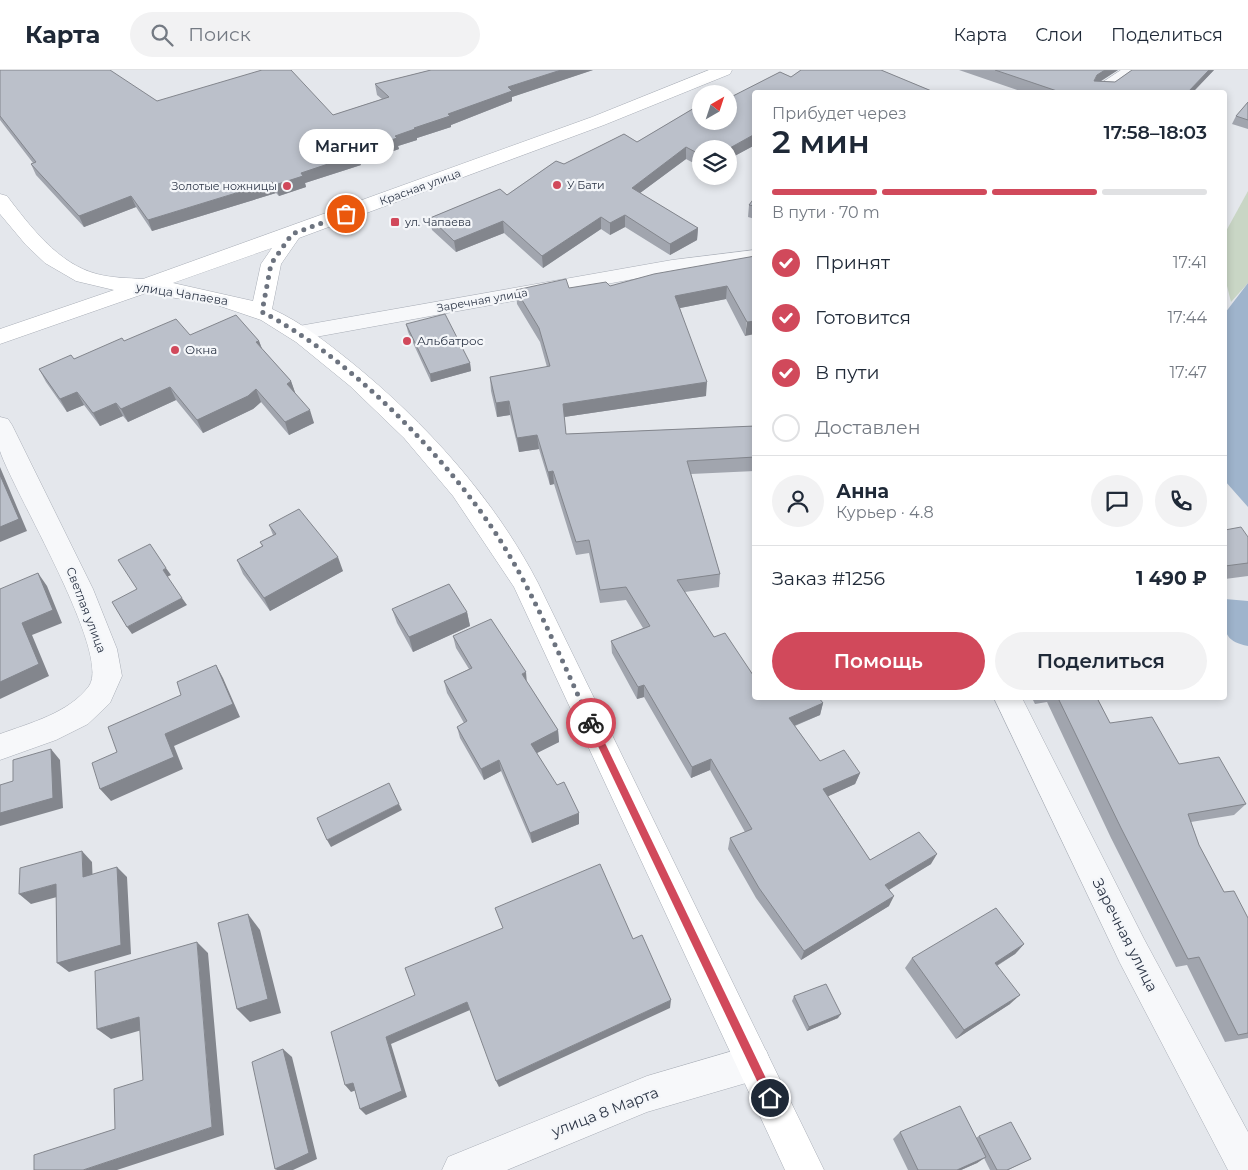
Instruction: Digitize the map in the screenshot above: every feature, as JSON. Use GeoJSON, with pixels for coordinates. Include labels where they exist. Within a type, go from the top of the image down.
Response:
{"type":"FeatureCollection","features":[{"type":"Feature","properties":{"kind":"street","name":"Красная улица"},"geometry":{"type":"LineString","coordinates":[[0,337],[292,234],[598,121],[724,70]]}},
{"type":"Feature","properties":{"kind":"street"},"geometry":{"type":"LineString","coordinates":[[1103,90],[1132,70]]}},
{"type":"Feature","properties":{"kind":"street","name":"улица Чапаева"},"geometry":{"type":"LineString","coordinates":[[0,200],[32,241],[53,259],[75,273],[100,282],[143,286],[224,300],[262,312],[299,333],[347,371],[406,425],[444,465],[500,540],[525,583],[805,1170]]}},
{"type":"Feature","properties":{"kind":"street"},"geometry":{"type":"LineString","coordinates":[[262,312],[271,264],[292,234]]}},
{"type":"Feature","properties":{"kind":"street","name":"Заречная улица"},"geometry":{"type":"LineString","coordinates":[[299,333],[672,266],[752,256]]}},
{"type":"Feature","properties":{"kind":"street","name":"Светлая улица"},"geometry":{"type":"LineString","coordinates":[[0,425],[80,589],[103,649],[108,676],[100,694],[78,715],[46,731],[0,747]]}},
{"type":"Feature","properties":{"kind":"street","name":"Заречная улица"},"geometry":{"type":"LineString","coordinates":[[1009,700],[1132,951],[1248,1170]]}},
{"type":"Feature","properties":{"kind":"street","name":"улица 8 Марта"},"geometry":{"type":"LineString","coordinates":[[461,1170],[647,1094],[753,1062]]}},
{"type":"Feature","properties":{"kind":"green space"},"geometry":{"type":"Polygon","coordinates":[[[1248,191],[1248,283],[1231,302],[1227,286],[1227,229],[1248,191]]]}},
{"type":"Feature","properties":{"kind":"water"},"geometry":{"type":"Polygon","coordinates":[[[1248,283],[1248,507],[1227,483],[1227,310],[1248,283]]]}},
{"type":"Feature","properties":{"kind":"water"},"geometry":{"type":"Polygon","coordinates":[[[1227,599],[1248,601],[1248,646],[1238,644],[1228,635],[1227,599]]]}},
{"type":"Feature","properties":{"kind":"building"},"geometry":{"type":"Polygon","coordinates":[[[0,70],[110,70],[157,101],[262,70],[291,70],[333,115],[389,97],[375,84],[431,70],[561,70],[508,87],[512,91],[448,114],[450,116],[414,128],[395,136],[397,138],[357,152],[358,154],[301,173],[303,176],[275,185],[272,182],[148,220],[131,196],[79,216],[31,164],[36,162],[0,116],[0,70]]]}},
{"type":"Feature","properties":{"kind":"building"},"geometry":{"type":"Polygon","coordinates":[[[801,70],[881,70],[929,90],[752,90],[752,136],[737,144],[737,140],[692,140],[692,150],[686,147],[632,188],[698,228],[670,244],[625,215],[610,223],[601,217],[542,256],[503,221],[454,241],[430,218],[500,189],[507,195],[556,161],[564,164],[624,134],[637,142],[692,109],[692,130],[738,130],[738,93],[780,72],[791,77],[801,70]]]}},
{"type":"Feature","properties":{"kind":"building"},"geometry":{"type":"Polygon","coordinates":[[[995,70],[1105,70],[1097,75],[1094,81],[1115,82],[1132,70],[1209,70],[1190,90],[1054,90],[995,70]]]}},
{"type":"Feature","properties":{"kind":"building"},"geometry":{"type":"Polygon","coordinates":[[[1248,102],[1248,120],[1236,116],[1248,102]]]}},
{"type":"Feature","properties":{"kind":"building"},"geometry":{"type":"Polygon","coordinates":[[[752,257],[752,321],[747,322],[727,286],[675,296],[707,382],[563,404],[566,434],[752,426],[752,457],[687,461],[720,574],[677,580],[714,637],[725,633],[752,674],[752,700],[821,700],[823,703],[789,718],[820,761],[844,750],[860,773],[823,789],[870,860],[919,832],[937,854],[885,885],[894,896],[804,951],[759,888],[730,838],[752,829],[711,759],[692,767],[644,685],[638,687],[611,641],[650,626],[626,587],[600,590],[589,540],[576,542],[553,471],[548,472],[537,435],[517,438],[509,401],[496,403],[490,377],[550,366],[539,328],[516,290],[566,279],[569,288],[606,282],[610,286],[654,274],[752,257]]]}},
{"type":"Feature","properties":{"kind":"building"},"geometry":{"type":"Polygon","coordinates":[[[445,314],[470,363],[430,374],[406,324],[445,314]]]}},
{"type":"Feature","properties":{"kind":"building"},"geometry":{"type":"Polygon","coordinates":[[[236,315],[259,341],[256,342],[291,381],[287,384],[310,410],[285,422],[256,389],[248,396],[197,420],[170,387],[121,409],[116,403],[93,413],[77,392],[60,399],[39,369],[71,355],[74,359],[122,338],[124,341],[176,319],[190,335],[236,315]]]}},
{"type":"Feature","properties":{"kind":"building"},"geometry":{"type":"Polygon","coordinates":[[[0,475],[19,519],[0,527],[0,475]]]}},
{"type":"Feature","properties":{"kind":"building"},"geometry":{"type":"Polygon","coordinates":[[[299,509],[338,557],[264,598],[237,560],[263,546],[260,542],[276,534],[269,525],[299,509]]]}},
{"type":"Feature","properties":{"kind":"building"},"geometry":{"type":"Polygon","coordinates":[[[1241,527],[1248,537],[1248,563],[1227,566],[1227,530],[1241,527]]]}},
{"type":"Feature","properties":{"kind":"building"},"geometry":{"type":"Polygon","coordinates":[[[150,544],[166,568],[163,570],[182,598],[127,627],[112,602],[137,589],[118,560],[150,544]]]}},
{"type":"Feature","properties":{"kind":"building"},"geometry":{"type":"Polygon","coordinates":[[[38,573],[53,610],[22,623],[39,664],[0,682],[0,589],[38,573]]]}},
{"type":"Feature","properties":{"kind":"building"},"geometry":{"type":"Polygon","coordinates":[[[449,584],[467,612],[409,637],[392,609],[449,584]]]}},
{"type":"Feature","properties":{"kind":"building"},"geometry":{"type":"Polygon","coordinates":[[[491,619],[526,672],[522,674],[558,730],[531,744],[557,785],[564,782],[579,813],[530,833],[499,760],[481,769],[457,727],[467,721],[444,681],[472,668],[453,636],[491,619]]]}},
{"type":"Feature","properties":{"kind":"building"},"geometry":{"type":"Polygon","coordinates":[[[216,665],[233,704],[165,734],[174,757],[100,789],[92,763],[117,752],[108,727],[181,695],[177,682],[216,665]]]}},
{"type":"Feature","properties":{"kind":"building"},"geometry":{"type":"Polygon","coordinates":[[[1059,700],[1098,700],[1110,723],[1152,717],[1179,764],[1219,757],[1246,804],[1188,814],[1199,845],[1224,892],[1234,891],[1248,918],[1248,1033],[1238,1035],[1199,957],[1188,959],[1121,828],[1059,700]]]}},
{"type":"Feature","properties":{"kind":"building"},"geometry":{"type":"Polygon","coordinates":[[[51,749],[53,798],[0,813],[0,785],[13,781],[13,760],[51,749]]]}},
{"type":"Feature","properties":{"kind":"building"},"geometry":{"type":"Polygon","coordinates":[[[389,783],[399,804],[327,840],[317,818],[389,783]]]}},
{"type":"Feature","properties":{"kind":"building"},"geometry":{"type":"Polygon","coordinates":[[[82,851],[83,877],[117,867],[121,945],[57,963],[56,884],[19,894],[20,868],[82,851]]]}},
{"type":"Feature","properties":{"kind":"building"},"geometry":{"type":"Polygon","coordinates":[[[600,864],[633,939],[642,935],[671,1000],[496,1081],[467,1002],[386,1037],[402,1091],[360,1109],[353,1083],[345,1085],[331,1032],[415,995],[405,968],[503,928],[495,908],[600,864]]]}},
{"type":"Feature","properties":{"kind":"building"},"geometry":{"type":"Polygon","coordinates":[[[996,908],[1024,944],[995,963],[1020,995],[964,1030],[912,958],[996,908]]]}},
{"type":"Feature","properties":{"kind":"building"},"geometry":{"type":"Polygon","coordinates":[[[248,914],[268,999],[237,1009],[218,923],[248,914]]]}},
{"type":"Feature","properties":{"kind":"building"},"geometry":{"type":"Polygon","coordinates":[[[197,942],[212,1127],[83,1170],[34,1170],[34,1155],[115,1129],[114,1089],[143,1080],[139,1017],[97,1029],[95,971],[197,942]]]}},
{"type":"Feature","properties":{"kind":"building"},"geometry":{"type":"Polygon","coordinates":[[[826,984],[841,1014],[809,1027],[794,996],[826,984]]]}},
{"type":"Feature","properties":{"kind":"building"},"geometry":{"type":"Polygon","coordinates":[[[283,1049],[309,1153],[275,1169],[252,1062],[283,1049]]]}},
{"type":"Feature","properties":{"kind":"building"},"geometry":{"type":"Polygon","coordinates":[[[960,1106],[986,1157],[957,1170],[918,1170],[900,1132],[960,1106]]]}},
{"type":"Feature","properties":{"kind":"building"},"geometry":{"type":"Polygon","coordinates":[[[1011,1122],[1031,1159],[1007,1170],[997,1170],[979,1136],[1011,1122]]]}},
{"type":"Feature","properties":{"kind":"way so far"},"geometry":{"type":"LineString","coordinates":[[346,214],[292,234],[271,264],[262,312],[299,333],[347,371],[406,425],[444,465],[500,540],[525,583],[591,723]]}},
{"type":"Feature","properties":{"kind":"place","name":"У Бати"},"geometry":{"type":"Point","coordinates":[557,185]}},
{"type":"Feature","properties":{"kind":"place","name":"Золотые ножницы"},"geometry":{"type":"Point","coordinates":[287,186]}},
{"type":"Feature","properties":{"kind":"place","name":"Магнит"},"geometry":{"type":"Point","coordinates":[346,214]}},
{"type":"Feature","properties":{"kind":"place","name":"ул. Чапаева"},"geometry":{"type":"Point","coordinates":[395,222]}},
{"type":"Feature","properties":{"kind":"place","name":"Альбатрос"},"geometry":{"type":"Point","coordinates":[407,341]}},
{"type":"Feature","properties":{"kind":"place","name":"Окна"},"geometry":{"type":"Point","coordinates":[175,350]}},
{"type":"Feature","properties":{"kind":"route"},"geometry":{"type":"LineString","coordinates":[[591,723],[770,1098]]}}]}
